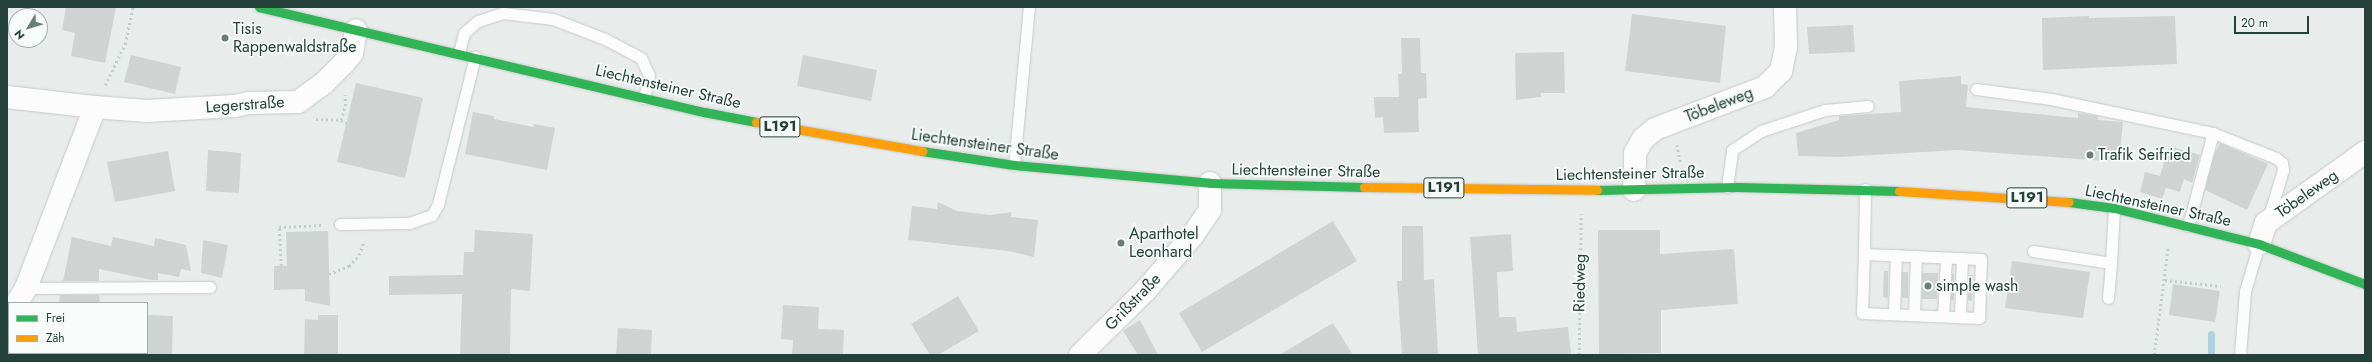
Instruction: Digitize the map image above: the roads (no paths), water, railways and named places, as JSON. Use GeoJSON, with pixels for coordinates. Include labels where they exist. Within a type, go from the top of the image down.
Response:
{"type":"FeatureCollection","features":[{"type":"Feature","properties":{"kind":"main road","name":"Liechtensteiner Straße"},"geometry":{"type":"LineString","coordinates":[[259,7],[459,53],[644,98],[775,126],[1014,165],[1210,183],[1354,187],[1634,190],[1727,187],[1865,189],[2048,200],[2114,208],[2259,244],[2361,284],[2365,292]]}},
{"type":"Feature","properties":{"kind":"street","name":"Töbeleweg"},"geometry":{"type":"LineString","coordinates":[[1634,190],[1635,153],[1643,139],[1655,129],[1765,87],[1781,71],[1786,48],[1785,7]]}},
{"type":"Feature","properties":{"kind":"street","name":"Legerstraße"},"geometry":{"type":"LineString","coordinates":[[7,97],[95,107],[147,110],[235,106],[249,103],[298,102],[324,83],[344,63],[352,53],[356,30]]}},
{"type":"Feature","properties":{"kind":"street"},"geometry":{"type":"LineString","coordinates":[[22,295],[95,107]]}},
{"type":"Feature","properties":{"kind":"street","name":"Töbeleweg"},"geometry":{"type":"LineString","coordinates":[[2259,244],[2266,223],[2365,152]]}},
{"type":"Feature","properties":{"kind":"street","name":"Grißstraße"},"geometry":{"type":"LineString","coordinates":[[1080,355],[1152,285],[1193,235],[1210,210],[1210,183]]}},
{"type":"Feature","properties":{"kind":"lane"},"geometry":{"type":"LineString","coordinates":[[1014,165],[1029,7]]}},
{"type":"Feature","properties":{"kind":"lane"},"geometry":{"type":"LineString","coordinates":[[459,53],[464,33],[478,21],[503,13],[553,18],[605,39],[641,58],[649,75],[644,98]]}},
{"type":"Feature","properties":{"kind":"lane"},"geometry":{"type":"LineString","coordinates":[[340,224],[409,223],[432,214],[438,204],[475,57]]}},
{"type":"Feature","properties":{"kind":"lane"},"geometry":{"type":"LineString","coordinates":[[1976,89],[2050,99],[2213,132],[2276,158],[2282,163],[2282,175],[2266,223]]}},
{"type":"Feature","properties":{"kind":"lane"},"geometry":{"type":"LineString","coordinates":[[1727,187],[1732,150],[1761,131],[1825,110],[1868,106]]}},
{"type":"Feature","properties":{"kind":"lane"},"geometry":{"type":"LineString","coordinates":[[2188,226],[2213,132]]}},
{"type":"Feature","properties":{"kind":"lane"},"geometry":{"type":"LineString","coordinates":[[1864,254],[1981,259],[1979,318],[1862,313],[1865,189]]}},
{"type":"Feature","properties":{"kind":"lane"},"geometry":{"type":"LineString","coordinates":[[2108,298],[2114,208]]}},
{"type":"Feature","properties":{"kind":"lane"},"geometry":{"type":"LineString","coordinates":[[2240,355],[2246,291],[2259,244]]}},
{"type":"Feature","properties":{"kind":"lane"},"geometry":{"type":"LineString","coordinates":[[2033,251],[2111,263]]}},
{"type":"Feature","properties":{"kind":"lane"},"geometry":{"type":"LineString","coordinates":[[1894,314],[1896,255]]}},
{"type":"Feature","properties":{"kind":"lane"},"geometry":{"type":"LineString","coordinates":[[1914,315],[1916,256]]}},
{"type":"Feature","properties":{"kind":"lane"},"geometry":{"type":"LineString","coordinates":[[1943,316],[1946,258]]}},
{"type":"Feature","properties":{"kind":"lane"},"geometry":{"type":"LineString","coordinates":[[1960,317],[1962,258]]}},
{"type":"Feature","properties":{"kind":"lane"},"geometry":{"type":"LineString","coordinates":[[22,295],[210,288]]}},
{"type":"Feature","properties":{"kind":"waterway"},"geometry":{"type":"LineString","coordinates":[[2211,334],[2211,355]]}},
{"type":"Feature","properties":{"kind":"place","name":"Tisis Rappenwaldstraße"},"geometry":{"type":"Point","coordinates":[225,38]}},
{"type":"Feature","properties":{"kind":"place","name":"Trafik Seifried"},"geometry":{"type":"Point","coordinates":[2090,155]}},
{"type":"Feature","properties":{"kind":"place","name":"Aparthotel Leonhard"},"geometry":{"type":"Point","coordinates":[1121,243]}},
{"type":"Feature","properties":{"kind":"place","name":"simple wash"},"geometry":{"type":"Point","coordinates":[1928,286]}}]}
